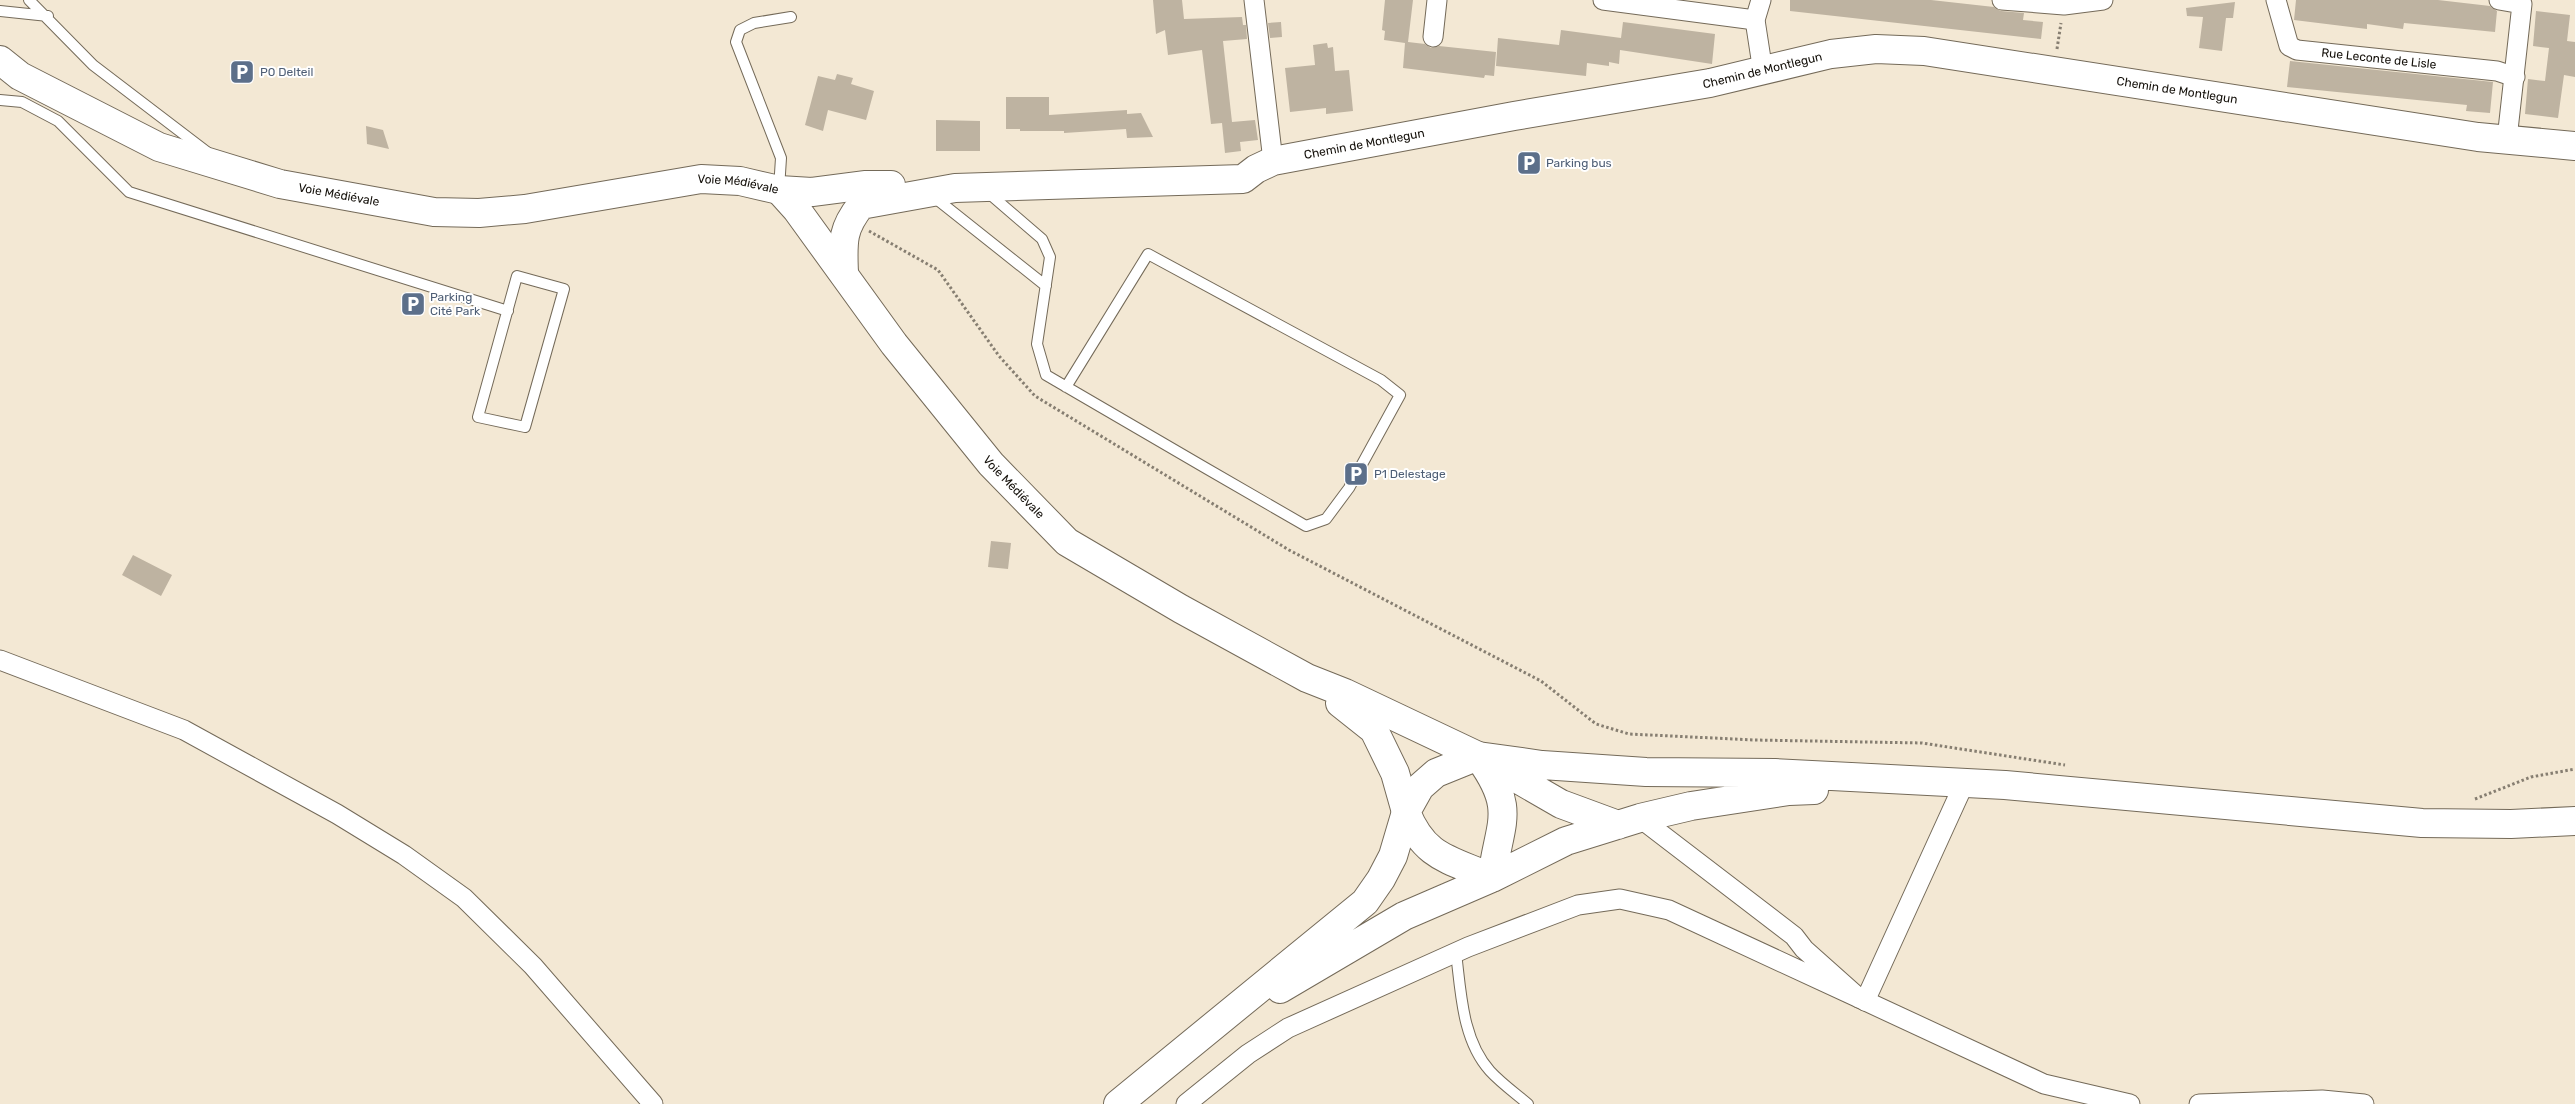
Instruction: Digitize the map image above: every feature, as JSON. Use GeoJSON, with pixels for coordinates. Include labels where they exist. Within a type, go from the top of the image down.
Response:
{"type":"FeatureCollection","features":[{"type":"Feature","properties":{"kind":"street"},"geometry":{"type":"LineString","coordinates":[[1254,0],[1273,161]]}},
{"type":"Feature","properties":{"kind":"street"},"geometry":{"type":"LineString","coordinates":[[1433,37],[1437,0]]}},
{"type":"Feature","properties":{"kind":"street"},"geometry":{"type":"LineString","coordinates":[[1603,0],[1756,20]]}},
{"type":"Feature","properties":{"kind":"street"},"geometry":{"type":"LineString","coordinates":[[1761,0],[1756,20],[1763,72]]}},
{"type":"Feature","properties":{"kind":"street"},"geometry":{"type":"LineString","coordinates":[[2002,0],[2064,5],[2103,0]]}},
{"type":"Feature","properties":{"kind":"street","name":"Rue Leconte de Lisle"},"geometry":{"type":"LineString","coordinates":[[2276,0],[2289,46],[2297,50],[2497,72],[2516,77]]}},
{"type":"Feature","properties":{"kind":"street"},"geometry":{"type":"LineString","coordinates":[[2500,0],[2527,2],[2507,139]]}},
{"type":"Feature","properties":{"kind":"street","name":"Chemin de Montlegun"},"geometry":{"type":"LineString","coordinates":[[779,190],[812,192],[866,186],[961,187],[1243,179],[1256,169],[1273,161],[1763,72],[1831,54],[1876,49],[1924,51],[2478,137],[2575,146]]}},
{"type":"Feature","properties":{"kind":"street","name":"Voie Médiévale"},"geometry":{"type":"LineString","coordinates":[[0,60],[20,76],[159,147],[280,184],[434,212],[479,213],[525,209],[701,179],[740,181],[779,190],[797,210],[894,344],[991,464],[1068,542],[1181,609],[1307,678]]}},
{"type":"Feature","properties":{"kind":"street","name":"Chemin de Montlegun"},"geometry":{"type":"LineString","coordinates":[[797,210],[855,212],[916,194],[961,187]]}},
{"type":"Feature","properties":{"kind":"street"},"geometry":{"type":"LineString","coordinates":[[844,274],[843,237],[855,212]]}},
{"type":"Feature","properties":{"kind":"street"},"geometry":{"type":"LineString","coordinates":[[0,660],[184,730],[329,809],[404,855],[464,898],[506,938],[552,987],[653,1104]]}},
{"type":"Feature","properties":{"kind":"street"},"geometry":{"type":"LineString","coordinates":[[1307,678],[1345,693],[1478,756],[1562,804],[1629,822],[1794,936],[1804,949],[1862,999]]}},
{"type":"Feature","properties":{"kind":"street"},"geometry":{"type":"LineString","coordinates":[[1307,678],[1374,730],[1395,773],[1414,832],[1426,847],[1439,857],[1492,878]]}},
{"type":"Feature","properties":{"kind":"street"},"geometry":{"type":"LineString","coordinates":[[1478,756],[1494,778],[1501,793],[1504,810],[1502,829],[1496,846],[1492,878]]}},
{"type":"Feature","properties":{"kind":"street"},"geometry":{"type":"LineString","coordinates":[[1118,1104],[1365,902],[1381,880],[1394,856],[1406,812],[1420,787],[1436,773],[1478,756],[1542,765],[1646,772],[1775,773],[2004,785],[2422,823],[2512,824],[2575,821]]}},
{"type":"Feature","properties":{"kind":"street"},"geometry":{"type":"LineString","coordinates":[[1201,1035],[1404,916],[1492,878],[1566,841],[1691,806],[1789,790],[2004,785]]}},
{"type":"Feature","properties":{"kind":"street"},"geometry":{"type":"LineString","coordinates":[[1862,999],[1963,786]]}},
{"type":"Feature","properties":{"kind":"street"},"geometry":{"type":"LineString","coordinates":[[1186,1104],[1248,1054],[1288,1028],[1456,953],[1578,905],[1620,899],[1669,910],[2044,1084],[2130,1104]]}},
{"type":"Feature","properties":{"kind":"street"},"geometry":{"type":"LineString","coordinates":[[2199,1104],[2322,1100],[2364,1104]]}},
{"type":"Feature","properties":{"kind":"lane"},"geometry":{"type":"LineString","coordinates":[[29,0],[48,16],[64,36],[93,65],[232,170]]}},
{"type":"Feature","properties":{"kind":"lane"},"geometry":{"type":"LineString","coordinates":[[0,11],[48,16]]}},
{"type":"Feature","properties":{"kind":"lane"},"geometry":{"type":"LineString","coordinates":[[779,190],[781,158],[736,42],[740,30],[754,22],[791,17]]}},
{"type":"Feature","properties":{"kind":"lane"},"geometry":{"type":"LineString","coordinates":[[0,100],[22,102],[58,121],[129,192],[508,311]]}},
{"type":"Feature","properties":{"kind":"lane"},"geometry":{"type":"LineString","coordinates":[[961,187],[992,196],[1042,239],[1050,257],[1037,344],[1046,375],[1306,526],[1326,519],[1349,488],[1400,395],[1381,380],[1148,254],[1066,386]]}},
{"type":"Feature","properties":{"kind":"lane"},"geometry":{"type":"LineString","coordinates":[[916,194],[939,201],[1046,286]]}},
{"type":"Feature","properties":{"kind":"lane"},"geometry":{"type":"LineString","coordinates":[[517,276],[564,289],[526,427],[478,417],[508,311],[517,276]]}},
{"type":"Feature","properties":{"kind":"lane"},"geometry":{"type":"LineString","coordinates":[[1456,953],[1463,1008],[1472,1042],[1489,1070],[1528,1104]]}},
{"type":"Feature","properties":{"kind":"path"},"geometry":{"type":"LineString","coordinates":[[2053,71],[2064,5]]}},
{"type":"Feature","properties":{"kind":"path"},"geometry":{"type":"LineString","coordinates":[[855,212],[938,270],[999,356],[1034,396],[1289,550],[1540,681],[1596,724],[1629,734],[1755,740],[1922,743],[2067,766]]}},
{"type":"Feature","properties":{"kind":"path"},"geometry":{"type":"LineString","coordinates":[[2473,800],[2530,778],[2575,769]]}},
{"type":"Feature","properties":{"kind":"building"},"geometry":{"type":"Polygon","coordinates":[[[1153,0],[1182,0],[1184,19],[1242,17],[1243,25],[1246,25],[1247,39],[1223,41],[1232,122],[1255,120],[1258,140],[1240,142],[1241,151],[1225,153],[1222,123],[1211,124],[1202,50],[1168,55],[1165,30],[1156,34],[1153,0]]]}},
{"type":"Feature","properties":{"kind":"building"},"geometry":{"type":"Polygon","coordinates":[[[1385,0],[1413,0],[1408,42],[1425,44],[1431,48],[1439,46],[1496,52],[1494,76],[1485,75],[1484,78],[1403,68],[1405,43],[1384,40],[1385,31],[1382,30],[1385,0]]]}},
{"type":"Feature","properties":{"kind":"building"},"geometry":{"type":"Polygon","coordinates":[[[1790,0],[1931,0],[1994,7],[2001,11],[2024,13],[2023,20],[2043,22],[2041,39],[1790,11],[1790,0]]]}},
{"type":"Feature","properties":{"kind":"building"},"geometry":{"type":"Polygon","coordinates":[[[2296,0],[2438,0],[2490,6],[2497,11],[2495,32],[2404,23],[2403,29],[2367,24],[2367,29],[2294,20],[2296,0]]]}},
{"type":"Feature","properties":{"kind":"building"},"geometry":{"type":"Polygon","coordinates":[[[2235,2],[2233,18],[2226,18],[2222,51],[2199,48],[2203,17],[2187,16],[2186,8],[2235,2]]]}},
{"type":"Feature","properties":{"kind":"building"},"geometry":{"type":"Polygon","coordinates":[[[2536,11],[2570,15],[2567,41],[2575,42],[2575,77],[2564,75],[2558,118],[2525,114],[2528,79],[2545,81],[2549,48],[2533,46],[2536,11]]]}},
{"type":"Feature","properties":{"kind":"building"},"geometry":{"type":"Polygon","coordinates":[[[1281,22],[1282,37],[1270,38],[1268,23],[1281,22]]]}},
{"type":"Feature","properties":{"kind":"building"},"geometry":{"type":"Polygon","coordinates":[[[1623,22],[1715,34],[1712,64],[1620,50],[1619,64],[1609,62],[1609,66],[1587,63],[1586,76],[1496,66],[1498,38],[1559,45],[1561,30],[1621,38],[1623,22]]]}},
{"type":"Feature","properties":{"kind":"building"},"geometry":{"type":"Polygon","coordinates":[[[1327,43],[1328,48],[1333,47],[1335,71],[1349,70],[1353,111],[1326,114],[1326,108],[1290,112],[1285,68],[1315,65],[1313,45],[1327,43]]]}},
{"type":"Feature","properties":{"kind":"building"},"geometry":{"type":"Polygon","coordinates":[[[2290,61],[2493,82],[2490,113],[2466,111],[2467,105],[2287,87],[2290,61]]]}},
{"type":"Feature","properties":{"kind":"building"},"geometry":{"type":"Polygon","coordinates":[[[837,74],[853,78],[851,84],[874,91],[866,120],[828,110],[823,131],[805,125],[818,76],[835,80],[837,74]]]}},
{"type":"Feature","properties":{"kind":"building"},"geometry":{"type":"Polygon","coordinates":[[[1006,97],[1049,97],[1049,115],[1127,110],[1127,114],[1141,113],[1153,137],[1127,138],[1126,129],[1064,133],[1064,131],[1020,131],[1020,129],[1006,129],[1006,97]]]}},
{"type":"Feature","properties":{"kind":"building"},"geometry":{"type":"Polygon","coordinates":[[[936,120],[980,121],[980,151],[936,151],[936,120]]]}},
{"type":"Feature","properties":{"kind":"building"},"geometry":{"type":"Polygon","coordinates":[[[366,126],[383,130],[389,149],[367,144],[366,126]]]}},
{"type":"Feature","properties":{"kind":"building"},"geometry":{"type":"Polygon","coordinates":[[[991,541],[1011,543],[1008,569],[988,567],[991,541]]]}},
{"type":"Feature","properties":{"kind":"building"},"geometry":{"type":"Polygon","coordinates":[[[133,555],[172,575],[161,596],[122,575],[133,555]]]}},
{"type":"Feature","properties":{"kind":"place","name":"P0 Delteil"},"geometry":{"type":"Point","coordinates":[242,72]}},
{"type":"Feature","properties":{"kind":"place","name":"Parking bus"},"geometry":{"type":"Point","coordinates":[1529,163]}},
{"type":"Feature","properties":{"kind":"place","name":"Parking Cité Park"},"geometry":{"type":"Point","coordinates":[413,304]}},
{"type":"Feature","properties":{"kind":"place","name":"P1 Delestage"},"geometry":{"type":"Point","coordinates":[1356,474]}}]}
